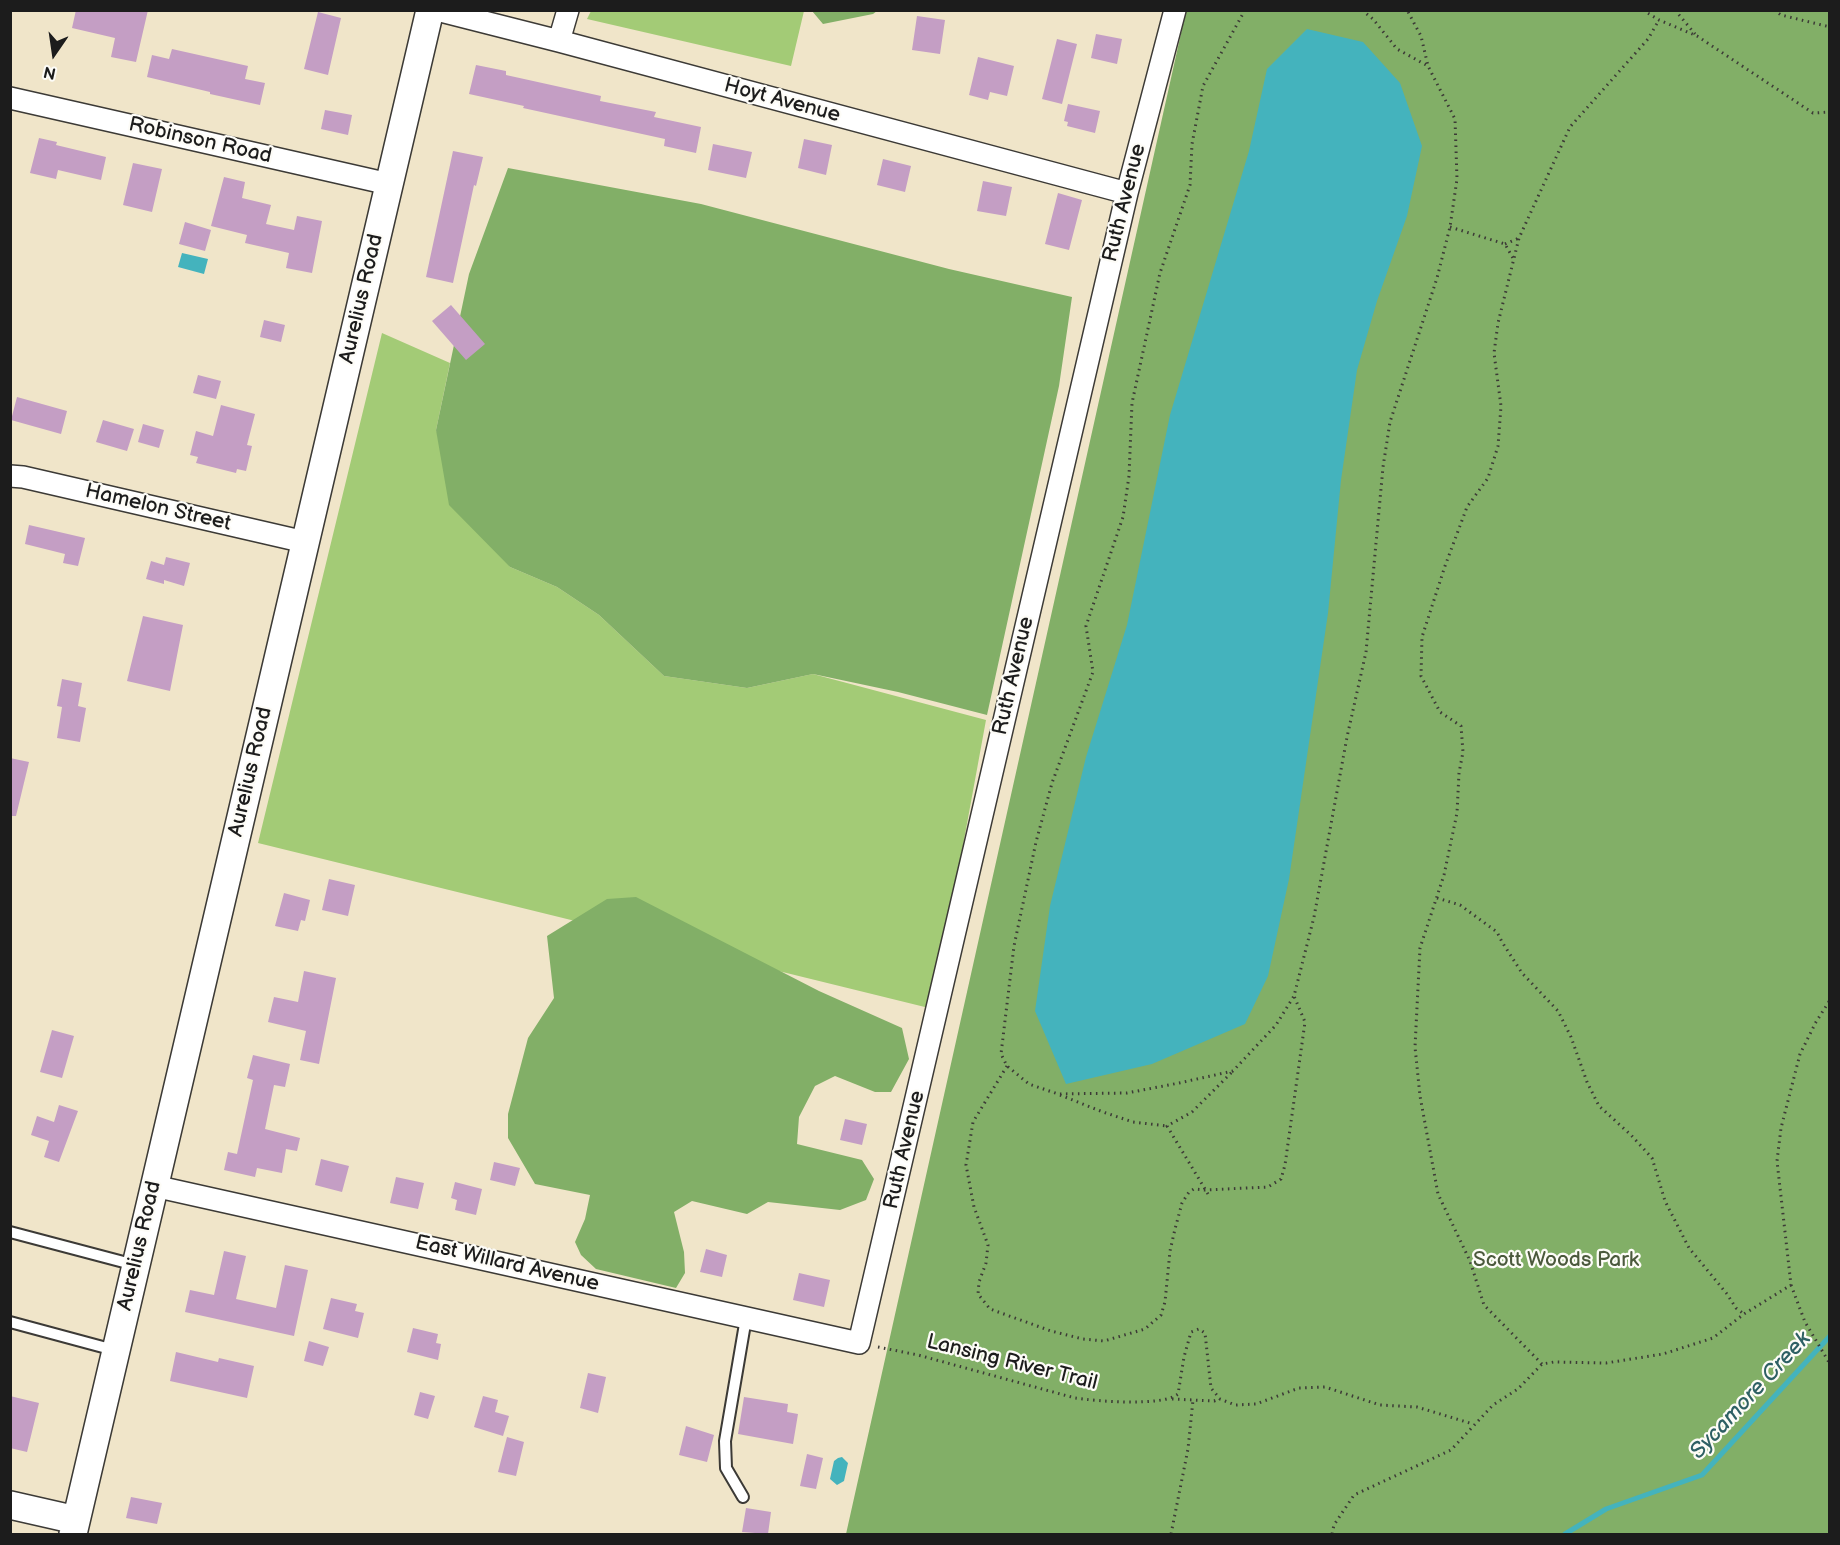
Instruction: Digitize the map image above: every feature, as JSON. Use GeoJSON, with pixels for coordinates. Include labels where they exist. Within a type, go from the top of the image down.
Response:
{"type":"FeatureCollection","features":[{"type":"Feature","properties":{"kind":"street","name":"Aurelius Road"},"geometry":{"type":"LineString","coordinates":[[74,1527],[430,10]]}},
{"type":"Feature","properties":{"kind":"street","name":"Hoyt Avenue"},"geometry":{"type":"LineString","coordinates":[[438,10],[1126,193]]}},
{"type":"Feature","properties":{"kind":"street"},"geometry":{"type":"LineString","coordinates":[[559,41],[568,10]]}},
{"type":"Feature","properties":{"kind":"street","name":"Ruth Avenue"},"geometry":{"type":"LineString","coordinates":[[859,1343],[1126,193],[1175,10]]}},
{"type":"Feature","properties":{"kind":"street","name":"Robinson Road"},"geometry":{"type":"LineString","coordinates":[[10,98],[389,184]]}},
{"type":"Feature","properties":{"kind":"street","name":"Hamelon Street"},"geometry":{"type":"LineString","coordinates":[[10,476],[305,542]]}},
{"type":"Feature","properties":{"kind":"street","name":"East Willard Avenue"},"geometry":{"type":"LineString","coordinates":[[154,1186],[859,1343]]}},
{"type":"Feature","properties":{"kind":"street"},"geometry":{"type":"LineString","coordinates":[[10,1505],[74,1527]]}},
{"type":"Feature","properties":{"kind":"lane"},"geometry":{"type":"LineString","coordinates":[[10,1232],[136,1265]]}},
{"type":"Feature","properties":{"kind":"lane"},"geometry":{"type":"LineString","coordinates":[[743,1497],[726,1468],[725,1441],[746,1318]]}},
{"type":"Feature","properties":{"kind":"lane"},"geometry":{"type":"LineString","coordinates":[[10,1322],[116,1350]]}},
{"type":"Feature","properties":{"kind":"path"},"geometry":{"type":"LineString","coordinates":[[1245,10],[1203,86],[1192,144],[1190,185],[1160,273],[1132,403],[1129,476],[1123,518],[1086,626],[1093,672],[1052,783],[1029,871],[1016,934],[1001,1054],[1007,1066],[1029,1084],[1133,1122],[1167,1126],[1192,1112],[1276,1025],[1294,996],[1314,917],[1347,737],[1366,652],[1383,467],[1390,422],[1437,278],[1450,227],[1456,179],[1455,119],[1428,66],[1421,36],[1407,10]]}},
{"type":"Feature","properties":{"kind":"path"},"geometry":{"type":"LineString","coordinates":[[1362,10],[1373,19],[1397,50],[1428,66]]}},
{"type":"Feature","properties":{"kind":"path"},"geometry":{"type":"LineString","coordinates":[[1643,10],[1659,20],[1697,36],[1813,113],[1830,112]]}},
{"type":"Feature","properties":{"kind":"path"},"geometry":{"type":"LineString","coordinates":[[1675,10],[1697,36]]}},
{"type":"Feature","properties":{"kind":"path"},"geometry":{"type":"LineString","coordinates":[[1774,10],[1782,15],[1830,27]]}},
{"type":"Feature","properties":{"kind":"path"},"geometry":{"type":"LineString","coordinates":[[1542,1364],[1484,1305],[1470,1261],[1438,1194],[1426,1134],[1415,1047],[1420,948],[1437,898],[1457,813],[1459,773],[1463,752],[1461,726],[1440,712],[1420,676],[1422,637],[1444,566],[1467,507],[1488,478],[1498,446],[1501,406],[1494,353],[1498,323],[1519,238],[1570,126],[1648,39],[1659,20]]}},
{"type":"Feature","properties":{"kind":"path"},"geometry":{"type":"LineString","coordinates":[[1450,227],[1505,244],[1519,238]]}},
{"type":"Feature","properties":{"kind":"path"},"geometry":{"type":"LineString","coordinates":[[1505,244],[1514,260]]}},
{"type":"Feature","properties":{"kind":"path"},"geometry":{"type":"LineString","coordinates":[[1437,898],[1460,905],[1497,932],[1522,973],[1558,1011],[1599,1106],[1652,1158],[1665,1201],[1689,1248],[1736,1308],[1744,1314]]}},
{"type":"Feature","properties":{"kind":"path"},"geometry":{"type":"LineString","coordinates":[[1007,1066],[973,1122],[966,1165],[974,1208],[988,1245],[978,1294],[990,1309],[1052,1331],[1083,1339],[1104,1341],[1145,1329],[1161,1315],[1165,1302],[1170,1251],[1182,1203],[1189,1192],[1194,1189],[1206,1192],[1268,1187],[1281,1179],[1285,1165],[1305,1022],[1294,996]]}},
{"type":"Feature","properties":{"kind":"path"},"geometry":{"type":"LineString","coordinates":[[1830,1000],[1800,1054],[1781,1128],[1777,1161],[1791,1285],[1805,1322],[1830,1364]]}},
{"type":"Feature","properties":{"kind":"path"},"geometry":{"type":"LineString","coordinates":[[1058,1094],[1127,1093],[1233,1071]]}},
{"type":"Feature","properties":{"kind":"path"},"geometry":{"type":"LineString","coordinates":[[1167,1126],[1206,1192]]}},
{"type":"Feature","properties":{"kind":"path"},"geometry":{"type":"LineString","coordinates":[[1332,1534],[1334,1525],[1354,1495],[1451,1450],[1493,1405],[1518,1389],[1542,1364],[1554,1362],[1606,1363],[1663,1354],[1713,1338],[1744,1314],[1791,1285]]}},
{"type":"Feature","properties":{"kind":"path"},"geometry":{"type":"LineString","coordinates":[[1172,1399],[1178,1394],[1191,1332],[1199,1329],[1205,1333],[1211,1388],[1220,1399],[1235,1405],[1256,1404],[1299,1388],[1326,1387],[1380,1405],[1417,1407],[1473,1425]]}},
{"type":"Feature","properties":{"kind":"path","name":"Lansing River Trail"},"geometry":{"type":"LineString","coordinates":[[859,1343],[918,1355],[1076,1398],[1096,1401],[1172,1399],[1214,1401],[1220,1399]]}},
{"type":"Feature","properties":{"kind":"path"},"geometry":{"type":"LineString","coordinates":[[1171,1534],[1188,1449],[1193,1400]]}},
{"type":"Feature","properties":{"kind":"green space"},"geometry":{"type":"Polygon","coordinates":[[[804,10],[791,66],[587,19],[591,11],[804,10]]]}},
{"type":"Feature","properties":{"kind":"green space"},"geometry":{"type":"Polygon","coordinates":[[[812,11],[877,11],[873,14],[823,24],[812,11]]]}},
{"type":"Feature","properties":{"kind":"green space","name":"Scott Woods Park"},"geometry":{"type":"Polygon","coordinates":[[[1186,11],[1829,11],[1829,1534],[846,1534],[1186,11]]]}},
{"type":"Feature","properties":{"kind":"green space"},"geometry":{"type":"Polygon","coordinates":[[[508,168],[701,204],[949,269],[1072,297],[1059,386],[987,715],[898,692],[813,674],[747,688],[664,676],[599,615],[557,587],[510,567],[449,505],[436,430],[469,274],[508,168]]]}},
{"type":"Feature","properties":{"kind":"green space"},"geometry":{"type":"Polygon","coordinates":[[[382,333],[450,363],[436,430],[510,567],[557,587],[599,615],[664,676],[747,688],[813,674],[986,720],[933,1009],[258,843],[382,333]]]}},
{"type":"Feature","properties":{"kind":"green space"},"geometry":{"type":"Polygon","coordinates":[[[636,897],[819,991],[902,1028],[909,1059],[891,1092],[875,1092],[835,1076],[815,1086],[799,1117],[797,1144],[862,1160],[874,1179],[866,1200],[840,1210],[768,1202],[747,1214],[692,1201],[674,1212],[684,1252],[685,1273],[676,1288],[596,1269],[581,1255],[575,1242],[585,1219],[590,1195],[535,1184],[508,1138],[508,1114],[528,1038],[554,998],[547,936],[607,899],[636,897]]]}},
{"type":"Feature","properties":{"kind":"water"},"geometry":{"type":"Polygon","coordinates":[[[1307,29],[1363,42],[1400,83],[1422,146],[1407,216],[1377,301],[1357,370],[1341,480],[1328,613],[1289,879],[1268,976],[1245,1024],[1152,1064],[1066,1084],[1035,1011],[1050,906],[1086,757],[1127,625],[1170,415],[1249,151],[1267,69],[1307,29]]]}},
{"type":"Feature","properties":{"kind":"water"},"geometry":{"type":"Polygon","coordinates":[[[182,253],[208,259],[204,274],[178,267],[182,253]]]}},
{"type":"Feature","properties":{"kind":"water"},"geometry":{"type":"Polygon","coordinates":[[[842,1457],[848,1463],[844,1481],[837,1485],[830,1479],[834,1461],[842,1457]]]}},
{"type":"Feature","properties":{"kind":"building"},"geometry":{"type":"Polygon","coordinates":[[[76,10],[148,10],[136,62],[111,57],[115,38],[72,28],[76,10]]]}},
{"type":"Feature","properties":{"kind":"building"},"geometry":{"type":"Polygon","coordinates":[[[318,12],[341,18],[328,75],[304,69],[318,12]]]}},
{"type":"Feature","properties":{"kind":"building"},"geometry":{"type":"Polygon","coordinates":[[[917,16],[945,20],[940,54],[912,50],[917,16]]]}},
{"type":"Feature","properties":{"kind":"building"},"geometry":{"type":"Polygon","coordinates":[[[1096,34],[1122,39],[1117,64],[1091,58],[1096,34]]]}},
{"type":"Feature","properties":{"kind":"building"},"geometry":{"type":"Polygon","coordinates":[[[1057,39],[1077,44],[1062,104],[1042,99],[1057,39]]]}},
{"type":"Feature","properties":{"kind":"building"},"geometry":{"type":"Polygon","coordinates":[[[172,49],[248,66],[245,79],[265,83],[260,105],[147,77],[152,55],[169,59],[172,49]]]}},
{"type":"Feature","properties":{"kind":"building"},"geometry":{"type":"Polygon","coordinates":[[[978,57],[1014,66],[1007,96],[990,92],[988,100],[969,95],[978,57]]]}},
{"type":"Feature","properties":{"kind":"building"},"geometry":{"type":"Polygon","coordinates":[[[476,65],[506,71],[506,75],[601,96],[600,101],[656,112],[654,117],[701,127],[696,153],[664,146],[665,139],[469,94],[476,65]]]}},
{"type":"Feature","properties":{"kind":"building"},"geometry":{"type":"Polygon","coordinates":[[[1068,104],[1100,111],[1095,133],[1067,126],[1068,122],[1064,121],[1068,104]]]}},
{"type":"Feature","properties":{"kind":"building"},"geometry":{"type":"Polygon","coordinates":[[[325,110],[352,115],[348,135],[321,129],[325,110]]]}},
{"type":"Feature","properties":{"kind":"building"},"geometry":{"type":"Polygon","coordinates":[[[39,138],[57,142],[56,145],[106,157],[101,180],[58,170],[56,179],[30,173],[39,138]]]}},
{"type":"Feature","properties":{"kind":"building"},"geometry":{"type":"Polygon","coordinates":[[[804,139],[832,145],[826,175],[798,168],[804,139]]]}},
{"type":"Feature","properties":{"kind":"building"},"geometry":{"type":"Polygon","coordinates":[[[713,144],[752,152],[746,178],[708,170],[713,144]]]}},
{"type":"Feature","properties":{"kind":"building"},"geometry":{"type":"Polygon","coordinates":[[[453,151],[483,157],[476,186],[474,185],[453,283],[426,277],[453,151]]]}},
{"type":"Feature","properties":{"kind":"building"},"geometry":{"type":"Polygon","coordinates":[[[883,159],[911,166],[905,192],[877,185],[883,159]]]}},
{"type":"Feature","properties":{"kind":"building"},"geometry":{"type":"Polygon","coordinates":[[[133,163],[162,169],[152,212],[123,205],[133,163]]]}},
{"type":"Feature","properties":{"kind":"building"},"geometry":{"type":"Polygon","coordinates":[[[224,177],[245,182],[242,198],[271,205],[266,224],[294,230],[297,216],[322,221],[312,273],[286,268],[289,253],[245,243],[247,235],[211,226],[224,177]]]}},
{"type":"Feature","properties":{"kind":"building"},"geometry":{"type":"Polygon","coordinates":[[[983,181],[1012,187],[1006,216],[977,211],[983,181]]]}},
{"type":"Feature","properties":{"kind":"building"},"geometry":{"type":"Polygon","coordinates":[[[1058,193],[1082,200],[1069,250],[1045,244],[1058,193]]]}},
{"type":"Feature","properties":{"kind":"building"},"geometry":{"type":"Polygon","coordinates":[[[185,222],[211,230],[205,251],[179,244],[185,222]]]}},
{"type":"Feature","properties":{"kind":"building"},"geometry":{"type":"Polygon","coordinates":[[[451,305],[485,344],[466,360],[432,321],[451,305]]]}},
{"type":"Feature","properties":{"kind":"building"},"geometry":{"type":"Polygon","coordinates":[[[264,320],[285,325],[281,342],[260,337],[264,320]]]}},
{"type":"Feature","properties":{"kind":"building"},"geometry":{"type":"Polygon","coordinates":[[[198,375],[221,381],[216,399],[193,393],[198,375]]]}},
{"type":"Feature","properties":{"kind":"building"},"geometry":{"type":"Polygon","coordinates":[[[17,397],[67,411],[61,434],[11,420],[17,397]]]}},
{"type":"Feature","properties":{"kind":"building"},"geometry":{"type":"Polygon","coordinates":[[[221,405],[255,414],[247,445],[252,446],[246,471],[237,469],[236,473],[196,463],[198,457],[190,455],[196,431],[213,436],[221,405]]]}},
{"type":"Feature","properties":{"kind":"building"},"geometry":{"type":"Polygon","coordinates":[[[103,420],[134,429],[127,451],[96,442],[103,420]]]}},
{"type":"Feature","properties":{"kind":"building"},"geometry":{"type":"Polygon","coordinates":[[[143,424],[164,430],[159,448],[138,442],[143,424]]]}},
{"type":"Feature","properties":{"kind":"building"},"geometry":{"type":"Polygon","coordinates":[[[29,525],[85,538],[78,566],[63,563],[65,554],[25,544],[29,525]]]}},
{"type":"Feature","properties":{"kind":"building"},"geometry":{"type":"Polygon","coordinates":[[[166,557],[190,563],[184,586],[164,580],[164,584],[146,579],[151,561],[164,565],[166,557]]]}},
{"type":"Feature","properties":{"kind":"building"},"geometry":{"type":"Polygon","coordinates":[[[143,616],[183,625],[170,691],[127,681],[143,616]]]}},
{"type":"Feature","properties":{"kind":"building"},"geometry":{"type":"Polygon","coordinates":[[[62,679],[82,683],[78,706],[86,708],[80,742],[57,738],[62,707],[57,706],[62,679]]]}},
{"type":"Feature","properties":{"kind":"building"},"geometry":{"type":"Polygon","coordinates":[[[10,758],[29,762],[16,816],[10,816],[10,758]]]}},
{"type":"Feature","properties":{"kind":"building"},"geometry":{"type":"Polygon","coordinates":[[[329,879],[355,885],[348,916],[322,910],[329,879]]]}},
{"type":"Feature","properties":{"kind":"building"},"geometry":{"type":"Polygon","coordinates":[[[284,893],[310,900],[305,921],[301,920],[298,931],[275,926],[284,893]]]}},
{"type":"Feature","properties":{"kind":"building"},"geometry":{"type":"Polygon","coordinates":[[[304,971],[336,978],[319,1064],[300,1060],[306,1031],[268,1022],[274,997],[298,1002],[304,971]]]}},
{"type":"Feature","properties":{"kind":"building"},"geometry":{"type":"Polygon","coordinates":[[[52,1030],[74,1036],[62,1078],[40,1072],[52,1030]]]}},
{"type":"Feature","properties":{"kind":"building"},"geometry":{"type":"Polygon","coordinates":[[[253,1055],[290,1064],[285,1087],[274,1085],[265,1129],[300,1138],[297,1151],[286,1149],[282,1173],[257,1168],[255,1177],[224,1170],[228,1152],[237,1154],[253,1080],[247,1078],[253,1055]]]}},
{"type":"Feature","properties":{"kind":"building"},"geometry":{"type":"Polygon","coordinates":[[[59,1105],[78,1111],[59,1162],[44,1157],[49,1141],[31,1135],[37,1116],[54,1122],[59,1105]]]}},
{"type":"Feature","properties":{"kind":"building"},"geometry":{"type":"Polygon","coordinates":[[[845,1119],[867,1124],[862,1145],[840,1140],[845,1119]]]}},
{"type":"Feature","properties":{"kind":"building"},"geometry":{"type":"Polygon","coordinates":[[[321,1159],[349,1166],[342,1192],[315,1185],[321,1159]]]}},
{"type":"Feature","properties":{"kind":"building"},"geometry":{"type":"Polygon","coordinates":[[[494,1162],[520,1168],[515,1186],[490,1180],[494,1162]]]}},
{"type":"Feature","properties":{"kind":"building"},"geometry":{"type":"Polygon","coordinates":[[[396,1177],[424,1183],[418,1209],[390,1203],[396,1177]]]}},
{"type":"Feature","properties":{"kind":"building"},"geometry":{"type":"Polygon","coordinates":[[[455,1182],[482,1189],[476,1215],[455,1210],[457,1200],[451,1198],[455,1182]]]}},
{"type":"Feature","properties":{"kind":"building"},"geometry":{"type":"Polygon","coordinates":[[[706,1249],[727,1255],[722,1277],[700,1272],[706,1249]]]}},
{"type":"Feature","properties":{"kind":"building"},"geometry":{"type":"Polygon","coordinates":[[[224,1251],[246,1256],[236,1299],[276,1308],[285,1265],[308,1270],[294,1336],[185,1312],[190,1290],[214,1295],[224,1251]]]}},
{"type":"Feature","properties":{"kind":"building"},"geometry":{"type":"Polygon","coordinates":[[[799,1273],[830,1280],[824,1307],[793,1300],[799,1273]]]}},
{"type":"Feature","properties":{"kind":"building"},"geometry":{"type":"Polygon","coordinates":[[[331,1298],[357,1304],[355,1311],[364,1313],[358,1338],[323,1329],[331,1298]]]}},
{"type":"Feature","properties":{"kind":"building"},"geometry":{"type":"Polygon","coordinates":[[[413,1328],[438,1334],[436,1343],[441,1344],[438,1360],[407,1352],[413,1328]]]}},
{"type":"Feature","properties":{"kind":"building"},"geometry":{"type":"Polygon","coordinates":[[[309,1341],[329,1347],[323,1366],[304,1361],[309,1341]]]}},
{"type":"Feature","properties":{"kind":"building"},"geometry":{"type":"Polygon","coordinates":[[[176,1352],[218,1362],[219,1358],[254,1366],[247,1398],[170,1381],[176,1352]]]}},
{"type":"Feature","properties":{"kind":"building"},"geometry":{"type":"Polygon","coordinates":[[[588,1373],[606,1377],[598,1413],[580,1408],[588,1373]]]}},
{"type":"Feature","properties":{"kind":"building"},"geometry":{"type":"Polygon","coordinates":[[[420,1392],[435,1396],[428,1419],[414,1415],[420,1392]]]}},
{"type":"Feature","properties":{"kind":"building"},"geometry":{"type":"Polygon","coordinates":[[[10,1396],[39,1403],[27,1452],[10,1448],[10,1396]]]}},
{"type":"Feature","properties":{"kind":"building"},"geometry":{"type":"Polygon","coordinates":[[[483,1396],[498,1400],[495,1412],[509,1416],[503,1436],[474,1427],[483,1396]]]}},
{"type":"Feature","properties":{"kind":"building"},"geometry":{"type":"Polygon","coordinates":[[[744,1397],[788,1404],[787,1412],[798,1414],[793,1444],[738,1434],[744,1397]]]}},
{"type":"Feature","properties":{"kind":"building"},"geometry":{"type":"Polygon","coordinates":[[[686,1426],[714,1435],[707,1462],[679,1455],[686,1426]]]}},
{"type":"Feature","properties":{"kind":"building"},"geometry":{"type":"Polygon","coordinates":[[[507,1437],[524,1442],[516,1476],[498,1472],[507,1437]]]}},
{"type":"Feature","properties":{"kind":"building"},"geometry":{"type":"Polygon","coordinates":[[[807,1454],[823,1458],[816,1489],[800,1486],[807,1454]]]}},
{"type":"Feature","properties":{"kind":"building"},"geometry":{"type":"Polygon","coordinates":[[[131,1497],[162,1503],[157,1524],[126,1518],[131,1497]]]}},
{"type":"Feature","properties":{"kind":"building"},"geometry":{"type":"Polygon","coordinates":[[[746,1508],[771,1512],[768,1534],[742,1532],[746,1508]]]}},
{"type":"Feature","properties":{"kind":"waterway","name":"Sycamore Creek"},"geometry":{"type":"LineString","coordinates":[[1565,1534],[1606,1509],[1702,1475],[1830,1336]]}}]}
